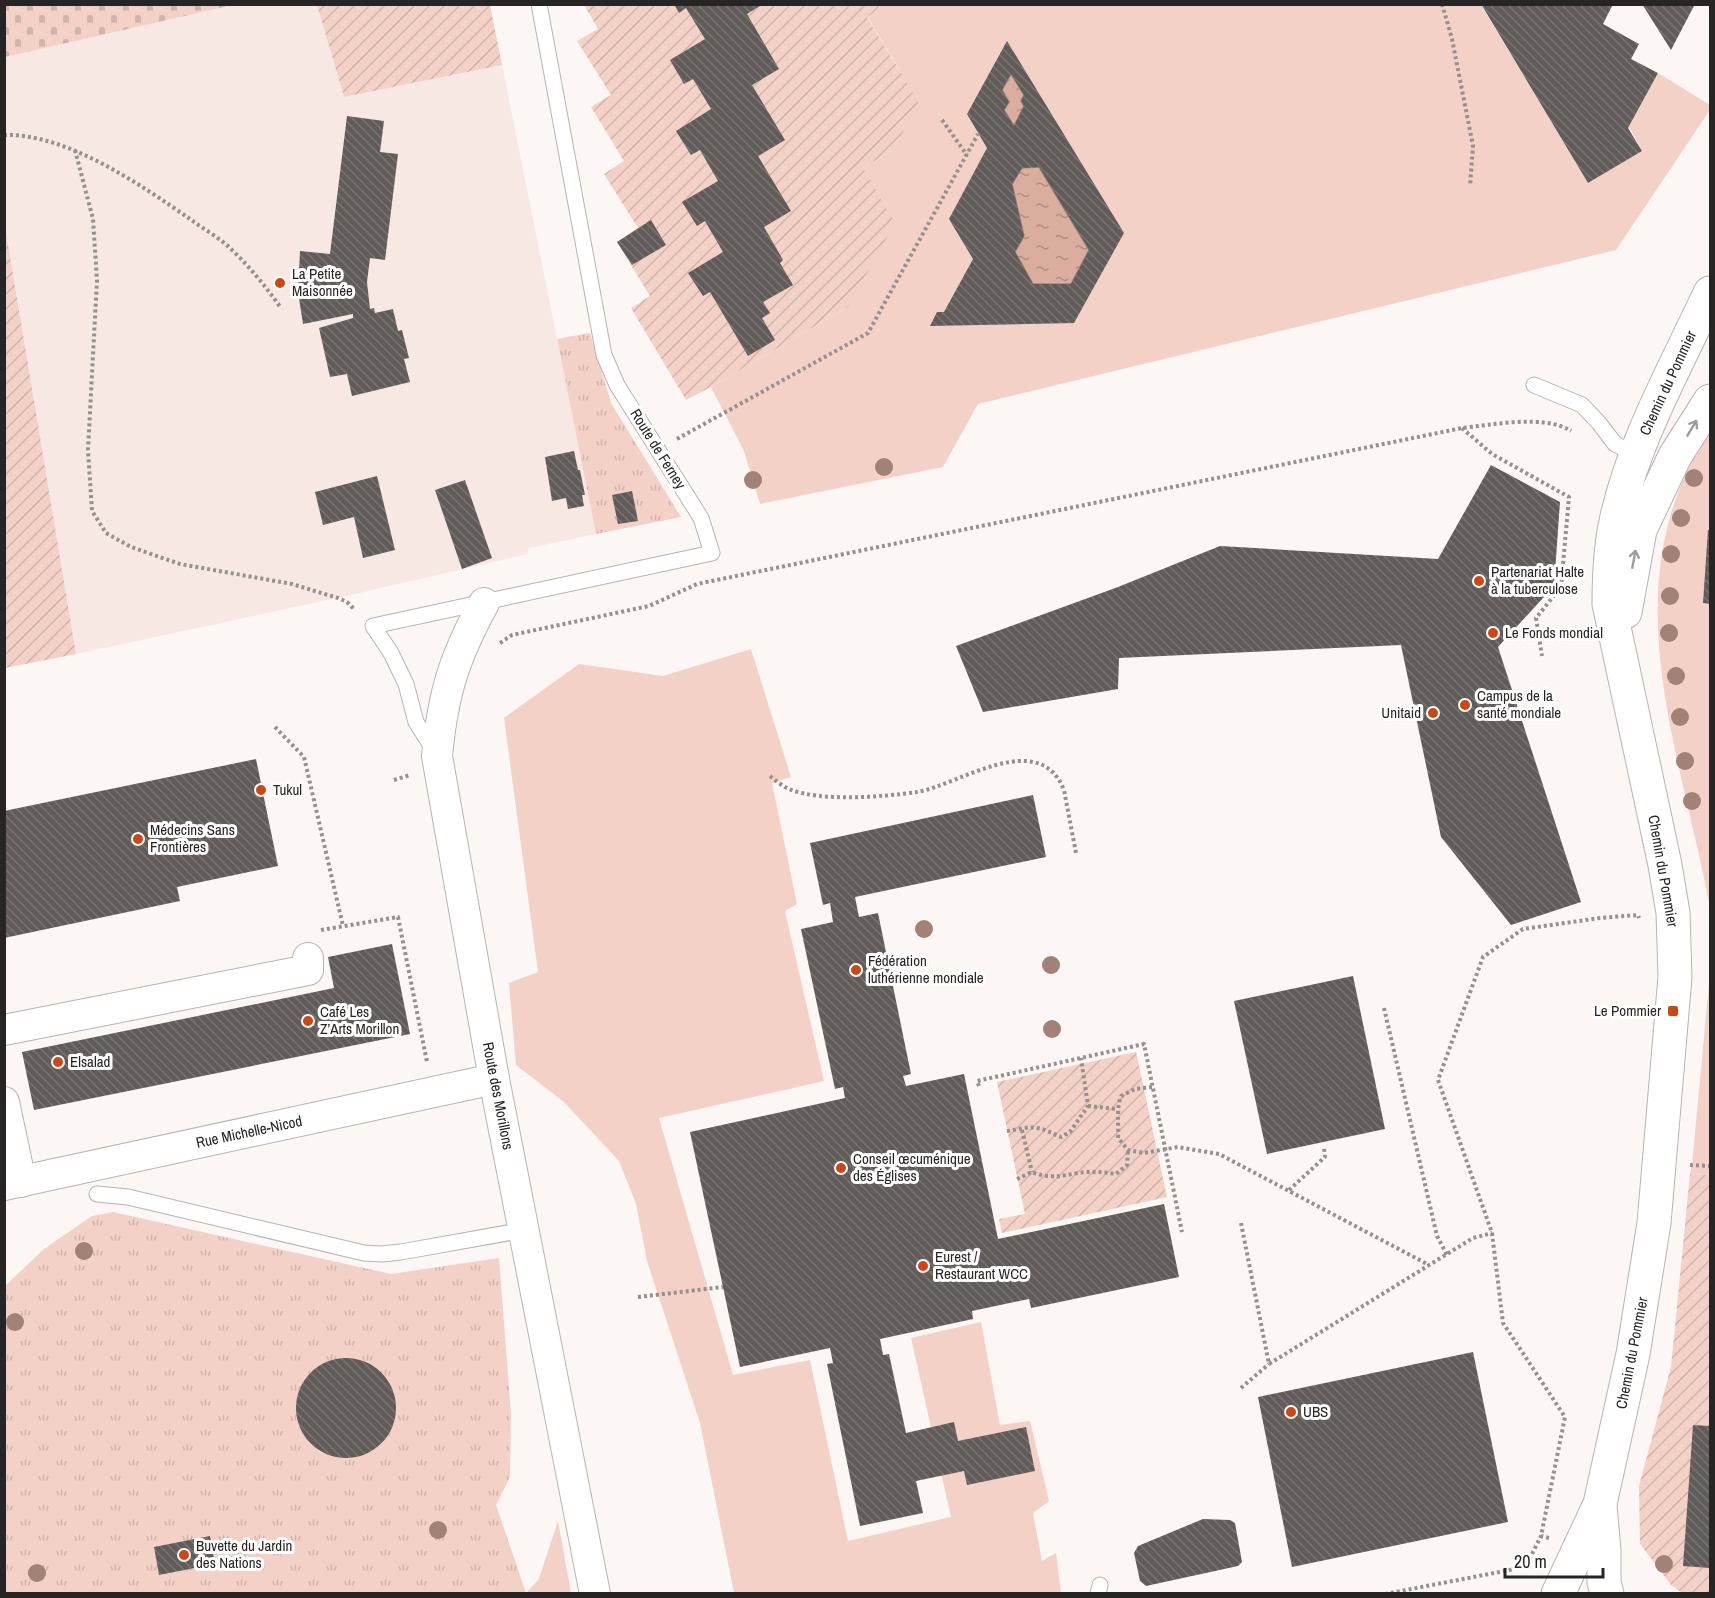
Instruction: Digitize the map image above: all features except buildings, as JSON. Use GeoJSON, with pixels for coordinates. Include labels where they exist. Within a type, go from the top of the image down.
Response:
{"type":"FeatureCollection","features":[{"type":"Feature","properties":{"kind":"street","name":"Chemin du Pommier"},"geometry":{"type":"LineString","coordinates":[[1558,1593],[1600,1504],[1633,1354],[1661,1164],[1675,977],[1672,912],[1665,865],[1609,604],[1610,560],[1615,526],[1635,454],[1653,410],[1710,292]]}},
{"type":"Feature","properties":{"kind":"street"},"geometry":{"type":"LineString","coordinates":[[1620,658],[1626,603],[1640,530],[1674,456],[1710,401]]}},
{"type":"Feature","properties":{"kind":"street","name":"Route des Morillons"},"geometry":{"type":"LineString","coordinates":[[484,603],[463,641],[448,682],[437,756],[494,1079],[594,1593]]}},
{"type":"Feature","properties":{"kind":"street"},"geometry":{"type":"LineString","coordinates":[[4,1030],[308,970],[308,958]]}},
{"type":"Feature","properties":{"kind":"street","name":"Rue Michelle-Nicod"},"geometry":{"type":"LineString","coordinates":[[13,1183],[494,1079]]}},
{"type":"Feature","properties":{"kind":"street"},"geometry":{"type":"LineString","coordinates":[[4,1102],[13,1183]]}},
{"type":"Feature","properties":{"kind":"street","name":"Chemin du Pommier"},"geometry":{"type":"LineString","coordinates":[[1600,1504],[1604,1582],[1607,1593]]}},
{"type":"Feature","properties":{"kind":"street"},"geometry":{"type":"LineString","coordinates":[[1575,1593],[1582,1593]]}},
{"type":"Feature","properties":{"kind":"lane","name":"Route de Ferney"},"geometry":{"type":"LineString","coordinates":[[373,626],[712,553],[701,518],[617,385],[604,355],[539,4]]}},
{"type":"Feature","properties":{"kind":"lane"},"geometry":{"type":"LineString","coordinates":[[1534,385],[1581,405],[1615,444],[1635,454]]}},
{"type":"Feature","properties":{"kind":"lane"},"geometry":{"type":"LineString","coordinates":[[373,626],[391,653],[406,684],[417,722],[437,756]]}},
{"type":"Feature","properties":{"kind":"lane"},"geometry":{"type":"LineString","coordinates":[[97,1194],[128,1197],[364,1253],[401,1252],[524,1230]]}},
{"type":"Feature","properties":{"kind":"path"},"geometry":{"type":"LineString","coordinates":[[1442,4],[1452,39],[1473,146],[1470,186]]}},
{"type":"Feature","properties":{"kind":"path"},"geometry":{"type":"LineString","coordinates":[[942,120],[967,155]]}},
{"type":"Feature","properties":{"kind":"path"},"geometry":{"type":"LineString","coordinates":[[676,439],[868,333],[978,134]]}},
{"type":"Feature","properties":{"kind":"path"},"geometry":{"type":"LineString","coordinates":[[4,135],[19,135],[75,150],[149,191],[229,247],[261,280],[281,308]]}},
{"type":"Feature","properties":{"kind":"path"},"geometry":{"type":"LineString","coordinates":[[75,150],[93,219],[97,280],[87,450],[92,511],[106,533],[131,547],[180,564],[292,584],[338,598],[347,602],[373,626]]}},
{"type":"Feature","properties":{"kind":"path"},"geometry":{"type":"LineString","coordinates":[[498,645],[512,635],[649,606],[697,584],[1461,428],[1538,422],[1568,429],[1574,434]]}},
{"type":"Feature","properties":{"kind":"path"},"geometry":{"type":"LineString","coordinates":[[1461,428],[1492,454],[1569,497],[1562,587],[1536,618],[1542,656]]}},
{"type":"Feature","properties":{"kind":"path"},"geometry":{"type":"LineString","coordinates":[[275,728],[304,757],[343,926]]}},
{"type":"Feature","properties":{"kind":"path"},"geometry":{"type":"LineString","coordinates":[[770,776],[791,790],[832,797],[865,796],[918,792],[1006,762],[1026,760],[1046,767],[1060,781],[1064,790],[1076,853]]}},
{"type":"Feature","properties":{"kind":"path"},"geometry":{"type":"LineString","coordinates":[[394,780],[411,775]]}},
{"type":"Feature","properties":{"kind":"path"},"geometry":{"type":"LineString","coordinates":[[1385,1593],[1510,1570],[1528,1562],[1541,1536],[1565,1417],[1503,1323],[1492,1233],[1438,1080],[1483,957],[1523,929],[1638,915]]}},
{"type":"Feature","properties":{"kind":"path"},"geometry":{"type":"LineString","coordinates":[[308,958],[306,933],[398,917],[433,1092]]}},
{"type":"Feature","properties":{"kind":"path"},"geometry":{"type":"LineString","coordinates":[[1384,1008],[1437,1236],[1447,1255]]}},
{"type":"Feature","properties":{"kind":"path"},"geometry":{"type":"LineString","coordinates":[[979,1086],[977,1081],[1144,1044],[1182,1232]]}},
{"type":"Feature","properties":{"kind":"path"},"geometry":{"type":"LineString","coordinates":[[1007,1131],[1022,1130],[1028,1127],[1040,1128],[1061,1137],[1070,1132],[1088,1106],[1081,1058]]}},
{"type":"Feature","properties":{"kind":"path"},"geometry":{"type":"LineString","coordinates":[[1152,1087],[1136,1089],[1121,1096],[1116,1109],[1119,1120],[1118,1138],[1128,1150],[1144,1154],[1178,1148],[1219,1154],[1429,1265]]}},
{"type":"Feature","properties":{"kind":"path"},"geometry":{"type":"LineString","coordinates":[[1088,1106],[1116,1109]]}},
{"type":"Feature","properties":{"kind":"path"},"geometry":{"type":"LineString","coordinates":[[1022,1130],[1032,1172]]}},
{"type":"Feature","properties":{"kind":"path"},"geometry":{"type":"LineString","coordinates":[[1289,1190],[1325,1157],[1324,1148]]}},
{"type":"Feature","properties":{"kind":"path"},"geometry":{"type":"LineString","coordinates":[[1017,1179],[1032,1172],[1044,1177],[1063,1177],[1098,1171],[1116,1174],[1127,1165],[1128,1150]]}},
{"type":"Feature","properties":{"kind":"path"},"geometry":{"type":"LineString","coordinates":[[1682,1165],[1710,1166]]}},
{"type":"Feature","properties":{"kind":"path"},"geometry":{"type":"LineString","coordinates":[[1240,1223],[1269,1364]]}},
{"type":"Feature","properties":{"kind":"path"},"geometry":{"type":"LineString","coordinates":[[1241,1388],[1269,1364],[1429,1265],[1473,1238],[1492,1233]]}},
{"type":"Feature","properties":{"kind":"path"},"geometry":{"type":"LineString","coordinates":[[638,1297],[723,1287]]}},
{"type":"Feature","properties":{"kind":"path"},"geometry":{"type":"LineString","coordinates":[[1541,1536],[1553,1539]]}},
{"type":"Feature","properties":{"kind":"shaded area","name":"La Petite Maisonnée"},"geometry":{"type":"Polygon","coordinates":[[[317,4],[344,97],[502,65],[596,534],[529,548],[527,554],[351,595],[76,654],[5,226],[4,57],[233,5],[317,4]]]}},
{"type":"Feature","properties":{"kind":"green space"},"geometry":{"type":"Polygon","coordinates":[[[5,4],[233,4],[233,5],[5,57],[5,4]]]}},
{"type":"Feature","properties":{"kind":"green space"},"geometry":{"type":"Polygon","coordinates":[[[317,5],[490,5],[502,65],[344,97],[317,5]]]}},
{"type":"Feature","properties":{"kind":"green space"},"geometry":{"type":"Polygon","coordinates":[[[584,5],[880,5],[867,17],[919,103],[893,150],[863,168],[895,223],[848,307],[686,400],[631,308],[650,296],[617,242],[638,228],[604,174],[624,161],[591,107],[611,95],[577,41],[598,29],[584,5]]]}},
{"type":"Feature","properties":{"kind":"green space"},"geometry":{"type":"Polygon","coordinates":[[[880,5],[1481,5],[1588,183],[1642,151],[1628,128],[1658,73],[1710,105],[1710,110],[1616,250],[978,404],[943,467],[760,504],[744,451],[711,387],[848,307],[863,168],[893,150],[900,71],[867,16],[876,11],[880,5]]]}},
{"type":"Feature","properties":{"kind":"green space"},"geometry":{"type":"Polygon","coordinates":[[[5,226],[76,654],[4,668],[5,226]]]}},
{"type":"Feature","properties":{"kind":"green space"},"geometry":{"type":"Polygon","coordinates":[[[590,333],[611,403],[681,517],[596,534],[557,339],[590,333]]]}},
{"type":"Feature","properties":{"kind":"green space"},"geometry":{"type":"Polygon","coordinates":[[[1710,430],[1710,908],[1670,726],[1661,666],[1658,606],[1663,547],[1680,488],[1710,430]]]}},
{"type":"Feature","properties":{"kind":"green space"},"geometry":{"type":"Polygon","coordinates":[[[751,649],[791,777],[772,783],[797,904],[785,911],[824,1081],[659,1118],[733,1375],[810,1360],[848,1541],[951,1517],[911,1338],[981,1322],[1000,1425],[1030,1421],[1049,1501],[1033,1513],[1042,1561],[1056,1553],[1061,1593],[734,1593],[700,1423],[647,1261],[636,1204],[619,1161],[564,1102],[516,1065],[509,983],[538,972],[504,718],[579,664],[663,676],[751,649]]]}},
{"type":"Feature","properties":{"kind":"green space"},"geometry":{"type":"Polygon","coordinates":[[[1710,973],[1710,1175],[1690,1174],[1710,973]]]}},
{"type":"Feature","properties":{"kind":"green space"},"geometry":{"type":"Polygon","coordinates":[[[1136,1052],[1167,1197],[1002,1233],[999,1219],[1025,1214],[997,1082],[1136,1052]]]}},
{"type":"Feature","properties":{"kind":"green space"},"geometry":{"type":"Polygon","coordinates":[[[1690,1174],[1710,1175],[1710,1593],[1682,1593],[1671,1585],[1640,1544],[1639,1486],[1671,1367],[1690,1174]]]}},
{"type":"Feature","properties":{"kind":"green space"},"geometry":{"type":"Polygon","coordinates":[[[113,1212],[391,1274],[499,1258],[511,1414],[510,1477],[496,1505],[526,1593],[5,1594],[5,1286],[44,1249],[92,1216],[113,1212]]]}},
{"type":"Feature","properties":{"kind":"green space"},"geometry":{"type":"Polygon","coordinates":[[[558,1521],[571,1593],[526,1593],[539,1579],[558,1521]]]}},
{"type":"Feature","properties":{"kind":"water"},"geometry":{"type":"Polygon","coordinates":[[[1011,74],[1024,95],[1021,101],[1024,106],[1014,126],[1004,110],[1009,102],[1002,90],[1011,74]]]}},
{"type":"Feature","properties":{"kind":"water"},"geometry":{"type":"Polygon","coordinates":[[[1039,167],[1089,250],[1071,284],[1033,284],[1015,252],[1024,236],[1012,184],[1022,168],[1039,167]]]}},
{"type":"Feature","properties":{"kind":"place","name":"La Petite Maisonnée"},"geometry":{"type":"Point","coordinates":[280,283]}},
{"type":"Feature","properties":{"kind":"place","name":"Partenariat Halte à la tuberculose"},"geometry":{"type":"Point","coordinates":[1479,581]}},
{"type":"Feature","properties":{"kind":"place","name":"Le Fonds mondial"},"geometry":{"type":"Point","coordinates":[1493,633]}},
{"type":"Feature","properties":{"kind":"place","name":"Campus de la santé mondiale"},"geometry":{"type":"Point","coordinates":[1465,705]}},
{"type":"Feature","properties":{"kind":"place","name":"Unitaid"},"geometry":{"type":"Point","coordinates":[1433,713]}},
{"type":"Feature","properties":{"kind":"place","name":"Tukul"},"geometry":{"type":"Point","coordinates":[261,790]}},
{"type":"Feature","properties":{"kind":"place","name":"Médecins Sans Frontières"},"geometry":{"type":"Point","coordinates":[138,839]}},
{"type":"Feature","properties":{"kind":"place","name":"Fédération luthérienne mondiale"},"geometry":{"type":"Point","coordinates":[856,970]}},
{"type":"Feature","properties":{"kind":"place","name":"Le Pommier"},"geometry":{"type":"Point","coordinates":[1673,1011]}},
{"type":"Feature","properties":{"kind":"place","name":"Café Les Z’Arts Morillon"},"geometry":{"type":"Point","coordinates":[308,1021]}},
{"type":"Feature","properties":{"kind":"place","name":"Elsalad"},"geometry":{"type":"Point","coordinates":[58,1062]}},
{"type":"Feature","properties":{"kind":"place","name":"Conseil œcuménique des Églises"},"geometry":{"type":"Point","coordinates":[841,1168]}},
{"type":"Feature","properties":{"kind":"place","name":"Eurest / Restaurant WCC"},"geometry":{"type":"Point","coordinates":[923,1266]}},
{"type":"Feature","properties":{"kind":"place","name":"UBS"},"geometry":{"type":"Point","coordinates":[1291,1412]}},
{"type":"Feature","properties":{"kind":"place","name":"Buvette du Jardin des Nations"},"geometry":{"type":"Point","coordinates":[184,1555]}}]}
